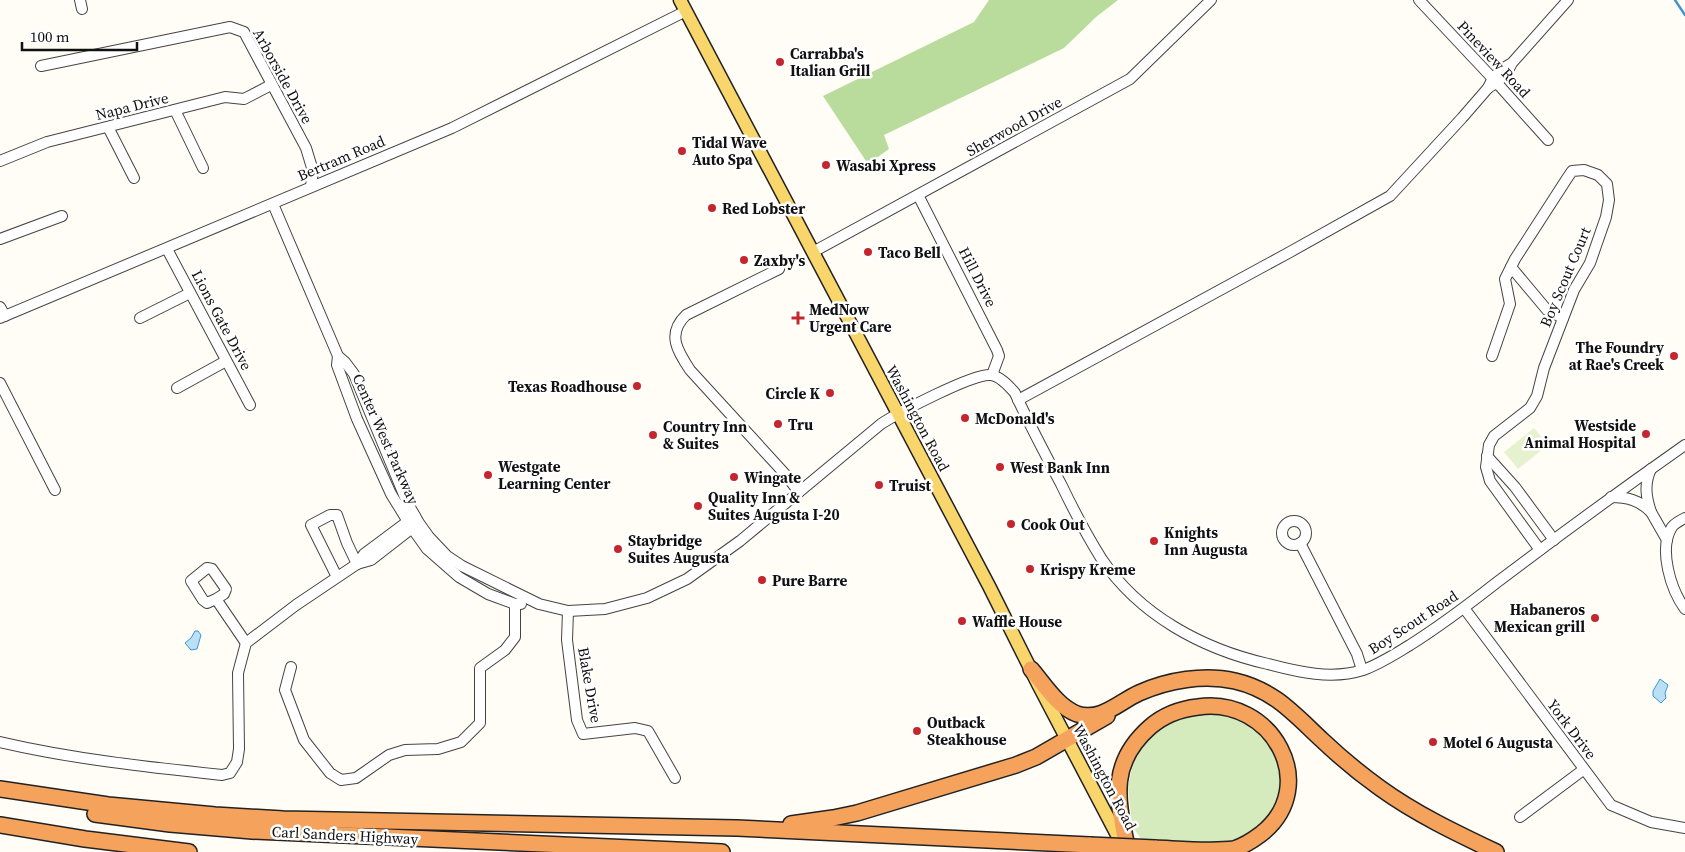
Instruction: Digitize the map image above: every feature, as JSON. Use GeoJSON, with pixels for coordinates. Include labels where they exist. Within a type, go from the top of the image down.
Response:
{"type":"FeatureCollection","features":[{"type":"Feature","properties":{"kind":"highway"},"geometry":{"type":"LineString","coordinates":[[1031,669],[1064,706],[1076,713],[1087,716],[1103,713],[1139,693],[1188,679],[1221,679],[1249,685],[1279,700],[1354,768],[1380,788],[1422,815],[1496,852]]}},
{"type":"Feature","properties":{"kind":"highway"},"geometry":{"type":"LineString","coordinates":[[737,828],[806,822],[857,813],[1028,760],[1142,696],[1173,682]]}},
{"type":"Feature","properties":{"kind":"highway"},"geometry":{"type":"LineString","coordinates":[[0,789],[108,806],[283,819],[737,828],[1090,845],[1155,848],[1226,850],[1247,844],[1270,825],[1276,818],[1285,799],[1287,770],[1281,749],[1270,732],[1262,724],[1231,708],[1204,706],[1179,710],[1166,715],[1147,730],[1129,750],[1118,783],[1119,808],[1127,852]]}},
{"type":"Feature","properties":{"kind":"highway","name":"Carl Sanders Highway"},"geometry":{"type":"LineString","coordinates":[[0,798],[123,818],[252,831],[722,852]]}},
{"type":"Feature","properties":{"kind":"highway"},"geometry":{"type":"LineString","coordinates":[[0,825],[86,839],[189,852]]}},
{"type":"Feature","properties":{"kind":"main road","name":"Washington Road"},"geometry":{"type":"LineString","coordinates":[[683,6],[1127,852]]}},
{"type":"Feature","properties":{"kind":"street","name":"Sherwood Drive"},"geometry":{"type":"LineString","coordinates":[[813,252],[1130,79],[1211,0]]}},
{"type":"Feature","properties":{"kind":"street","name":"Pineview Road"},"geometry":{"type":"LineString","coordinates":[[1419,0],[1492,83],[1548,140]]}},
{"type":"Feature","properties":{"kind":"street"},"geometry":{"type":"LineString","coordinates":[[1018,400],[1390,196],[1492,83],[1508,71],[1512,63],[1568,0]]}},
{"type":"Feature","properties":{"kind":"street","name":"Bertram Road"},"geometry":{"type":"LineString","coordinates":[[2,314],[167,249],[311,186],[452,128],[683,6]]}},
{"type":"Feature","properties":{"kind":"street","name":"Arborside Drive"},"geometry":{"type":"LineString","coordinates":[[41,66],[230,26],[244,32],[306,148],[313,171],[311,186]]}},
{"type":"Feature","properties":{"kind":"street","name":"Napa Drive"},"geometry":{"type":"LineString","coordinates":[[0,162],[48,142],[225,98],[244,100],[271,85]]}},
{"type":"Feature","properties":{"kind":"street"},"geometry":{"type":"LineString","coordinates":[[175,110],[203,168]]}},
{"type":"Feature","properties":{"kind":"street"},"geometry":{"type":"LineString","coordinates":[[108,127],[134,178]]}},
{"type":"Feature","properties":{"kind":"street","name":"Boy Scout Court"},"geometry":{"type":"LineString","coordinates":[[1487,456],[1489,445],[1494,436],[1530,408],[1537,396],[1544,368],[1574,290],[1590,263],[1606,217],[1609,200],[1607,184],[1598,175],[1584,170],[1572,171],[1511,267],[1505,279],[1510,304],[1492,356]]}},
{"type":"Feature","properties":{"kind":"street","name":"Hill Drive"},"geometry":{"type":"LineString","coordinates":[[918,195],[997,350],[999,356],[992,375]]}},
{"type":"Feature","properties":{"kind":"street","name":"Center West Parkway"},"geometry":{"type":"LineString","coordinates":[[273,204],[338,356],[354,374],[413,522],[427,549],[459,577],[488,594],[515,604],[539,604]]}},
{"type":"Feature","properties":{"kind":"street"},"geometry":{"type":"LineString","coordinates":[[0,239],[62,216]]}},
{"type":"Feature","properties":{"kind":"street","name":"Lions Gate Drive"},"geometry":{"type":"LineString","coordinates":[[167,249],[250,405]]}},
{"type":"Feature","properties":{"kind":"street"},"geometry":{"type":"LineString","coordinates":[[1511,267],[1547,310],[1563,318]]}},
{"type":"Feature","properties":{"kind":"street"},"geometry":{"type":"LineString","coordinates":[[779,269],[686,315],[679,322],[675,343],[678,353],[690,370],[785,474],[799,492]]}},
{"type":"Feature","properties":{"kind":"street"},"geometry":{"type":"LineString","coordinates":[[140,318],[190,293]]}},
{"type":"Feature","properties":{"kind":"street"},"geometry":{"type":"LineString","coordinates":[[177,388],[226,361]]}},
{"type":"Feature","properties":{"kind":"street"},"geometry":{"type":"LineString","coordinates":[[898,413],[967,380],[984,375],[992,375]]}},
{"type":"Feature","properties":{"kind":"street","name":"Boy Scout Road"},"geometry":{"type":"LineString","coordinates":[[992,375],[1010,387],[1018,400],[1068,500],[1100,557],[1122,584],[1148,609],[1170,625],[1199,641],[1242,658],[1312,674],[1340,674],[1362,670],[1388,659],[1437,628],[1611,497],[1685,445]]}},
{"type":"Feature","properties":{"kind":"street"},"geometry":{"type":"LineString","coordinates":[[0,383],[55,490]]}},
{"type":"Feature","properties":{"kind":"street","name":"Center West Parkway"},"geometry":{"type":"LineString","coordinates":[[413,522],[448,556],[462,566],[539,604],[568,611],[605,609],[647,598],[687,578],[727,551],[846,451],[898,413]]}},
{"type":"Feature","properties":{"kind":"street"},"geometry":{"type":"LineString","coordinates":[[1487,456],[1515,487],[1554,540]]}},
{"type":"Feature","properties":{"kind":"street"},"geometry":{"type":"LineString","coordinates":[[1487,456],[1486,467],[1490,481],[1540,550]]}},
{"type":"Feature","properties":{"kind":"street"},"geometry":{"type":"LineString","coordinates":[[1652,468],[1647,478],[1646,490],[1652,512],[1668,540]]}},
{"type":"Feature","properties":{"kind":"street"},"geometry":{"type":"LineString","coordinates":[[1611,497],[1627,497],[1644,504],[1652,512]]}},
{"type":"Feature","properties":{"kind":"street"},"geometry":{"type":"LineString","coordinates":[[337,577],[311,525],[330,515],[337,515],[357,564]]}},
{"type":"Feature","properties":{"kind":"street"},"geometry":{"type":"LineString","coordinates":[[1685,518],[1672,527],[1668,540],[1666,560],[1673,587],[1682,598],[1685,609]]}},
{"type":"Feature","properties":{"kind":"street"},"geometry":{"type":"LineString","coordinates":[[0,742],[43,752],[148,768],[222,775],[230,772],[237,762],[239,749],[238,673],[246,643],[296,605],[357,564],[364,554],[413,522]]}},
{"type":"Feature","properties":{"kind":"street"},"geometry":{"type":"LineString","coordinates":[[1300,543],[1357,654],[1362,670]]}},
{"type":"Feature","properties":{"kind":"street"},"geometry":{"type":"LineString","coordinates":[[216,599],[246,643]]}},
{"type":"Feature","properties":{"kind":"street"},"geometry":{"type":"LineString","coordinates":[[291,667],[285,690],[304,740],[330,773],[341,780],[356,778],[388,755],[405,750],[438,749],[461,742],[480,723],[480,668],[505,650],[515,637],[515,604]]}},
{"type":"Feature","properties":{"kind":"street","name":"York Drive"},"geometry":{"type":"LineString","coordinates":[[1464,608],[1583,770],[1611,805],[1651,822],[1685,828]]}},
{"type":"Feature","properties":{"kind":"street","name":"Blake Drive"},"geometry":{"type":"LineString","coordinates":[[568,611],[567,640],[577,720],[583,734],[635,728],[648,731],[675,778]]}},
{"type":"Feature","properties":{"kind":"street"},"geometry":{"type":"LineString","coordinates":[[1520,817],[1583,770]]}},
{"type":"Feature","properties":{"kind":"green space"},"geometry":{"type":"Polygon","coordinates":[[[989,0],[1118,0],[1096,17],[1064,48],[884,135],[889,149],[868,164],[823,96],[974,22],[989,0]]]}},
{"type":"Feature","properties":{"kind":"green space"},"geometry":{"type":"Polygon","coordinates":[[[1534,428],[1548,445],[1518,469],[1504,452],[1534,428]]]}},
{"type":"Feature","properties":{"kind":"green space"},"geometry":{"type":"Polygon","coordinates":[[[1216,714],[1246,722],[1268,741],[1278,762],[1280,774],[1279,797],[1275,808],[1269,817],[1257,828],[1231,842],[1212,845],[1187,845],[1141,839],[1132,826],[1128,787],[1133,764],[1145,743],[1162,725],[1187,716],[1216,714]]]}},
{"type":"Feature","properties":{"kind":"water"},"geometry":{"type":"Polygon","coordinates":[[[195,631],[198,631],[201,635],[197,649],[191,650],[185,643],[195,631]]]}},
{"type":"Feature","properties":{"kind":"water"},"geometry":{"type":"Polygon","coordinates":[[[1660,679],[1668,685],[1665,693],[1666,698],[1661,703],[1653,696],[1653,691],[1660,679]]]}},
{"type":"Feature","properties":{"kind":"waterway"},"geometry":{"type":"LineString","coordinates":[[1675,0],[1685,15]]}},
{"type":"Feature","properties":{"kind":"place","name":"Carrabba's Italian Grill"},"geometry":{"type":"Point","coordinates":[780,62]}},
{"type":"Feature","properties":{"kind":"place","name":"Tidal Wave Auto Spa"},"geometry":{"type":"Point","coordinates":[682,151]}},
{"type":"Feature","properties":{"kind":"place","name":"Wasabi Xpress"},"geometry":{"type":"Point","coordinates":[826,165]}},
{"type":"Feature","properties":{"kind":"place","name":"Red Lobster"},"geometry":{"type":"Point","coordinates":[712,208]}},
{"type":"Feature","properties":{"kind":"place","name":"Taco Bell"},"geometry":{"type":"Point","coordinates":[868,252]}},
{"type":"Feature","properties":{"kind":"place","name":"Zaxby's"},"geometry":{"type":"Point","coordinates":[744,260]}},
{"type":"Feature","properties":{"kind":"place","name":"MedNow Urgent Care"},"geometry":{"type":"Point","coordinates":[798,318]}},
{"type":"Feature","properties":{"kind":"place","name":"The Foundry at Rae's Creek"},"geometry":{"type":"Point","coordinates":[1674,356]}},
{"type":"Feature","properties":{"kind":"place","name":"Texas Roadhouse"},"geometry":{"type":"Point","coordinates":[637,386]}},
{"type":"Feature","properties":{"kind":"place","name":"Circle K"},"geometry":{"type":"Point","coordinates":[830,393]}},
{"type":"Feature","properties":{"kind":"place","name":"McDonald's"},"geometry":{"type":"Point","coordinates":[965,418]}},
{"type":"Feature","properties":{"kind":"place","name":"Tru"},"geometry":{"type":"Point","coordinates":[778,424]}},
{"type":"Feature","properties":{"kind":"place","name":"Westside Animal Hospital"},"geometry":{"type":"Point","coordinates":[1646,434]}},
{"type":"Feature","properties":{"kind":"place","name":"Country Inn & Suites"},"geometry":{"type":"Point","coordinates":[653,435]}},
{"type":"Feature","properties":{"kind":"place","name":"West Bank Inn"},"geometry":{"type":"Point","coordinates":[1000,467]}},
{"type":"Feature","properties":{"kind":"place","name":"Westgate Learning Center"},"geometry":{"type":"Point","coordinates":[488,475]}},
{"type":"Feature","properties":{"kind":"place","name":"Wingate"},"geometry":{"type":"Point","coordinates":[734,477]}},
{"type":"Feature","properties":{"kind":"place","name":"Truist"},"geometry":{"type":"Point","coordinates":[879,485]}},
{"type":"Feature","properties":{"kind":"place","name":"Quality Inn & Suites Augusta I-20"},"geometry":{"type":"Point","coordinates":[698,506]}},
{"type":"Feature","properties":{"kind":"place","name":"Cook Out"},"geometry":{"type":"Point","coordinates":[1011,524]}},
{"type":"Feature","properties":{"kind":"place","name":"Knights Inn Augusta"},"geometry":{"type":"Point","coordinates":[1154,541]}},
{"type":"Feature","properties":{"kind":"place","name":"Staybridge Suites Augusta"},"geometry":{"type":"Point","coordinates":[618,549]}},
{"type":"Feature","properties":{"kind":"place","name":"Krispy Kreme"},"geometry":{"type":"Point","coordinates":[1030,569]}},
{"type":"Feature","properties":{"kind":"place","name":"Pure Barre"},"geometry":{"type":"Point","coordinates":[762,580]}},
{"type":"Feature","properties":{"kind":"place","name":"Habaneros Mexican grill"},"geometry":{"type":"Point","coordinates":[1595,618]}},
{"type":"Feature","properties":{"kind":"place","name":"Waffle House"},"geometry":{"type":"Point","coordinates":[962,621]}},
{"type":"Feature","properties":{"kind":"place","name":"Outback Steakhouse"},"geometry":{"type":"Point","coordinates":[917,731]}},
{"type":"Feature","properties":{"kind":"place","name":"Motel 6 Augusta"},"geometry":{"type":"Point","coordinates":[1433,742]}}]}
